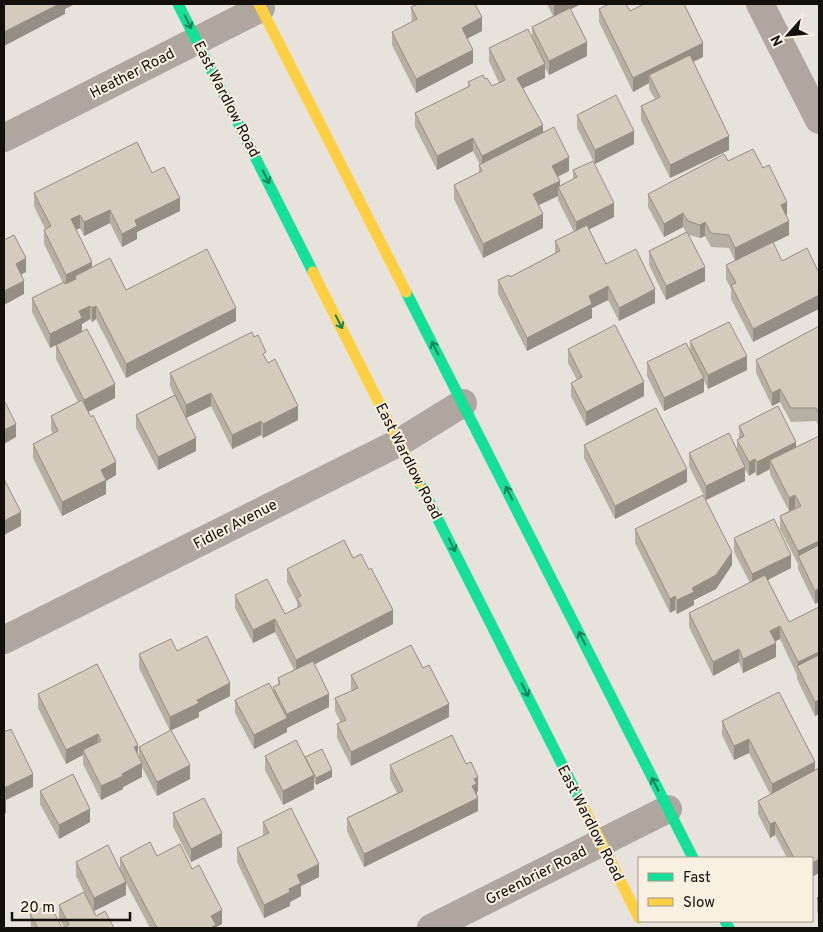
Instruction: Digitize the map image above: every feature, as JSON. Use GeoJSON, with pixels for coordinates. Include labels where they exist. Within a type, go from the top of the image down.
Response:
{"type":"FeatureCollection","features":[{"type":"Feature","properties":{"kind":"main road","name":"East Wardlow Road"},"geometry":{"type":"LineString","coordinates":[[178,4],[638,915]]}},
{"type":"Feature","properties":{"kind":"main road"},"geometry":{"type":"LineString","coordinates":[[260,6],[692,857]]}},
{"type":"Feature","properties":{"kind":"street"},"geometry":{"type":"LineString","coordinates":[[760,4],[819,120]]}},
{"type":"Feature","properties":{"kind":"street","name":"Heather Road"},"geometry":{"type":"LineString","coordinates":[[4,138],[260,6]]}},
{"type":"Feature","properties":{"kind":"street","name":"Fidler Avenue"},"geometry":{"type":"LineString","coordinates":[[4,640],[400,442],[463,403]]}},
{"type":"Feature","properties":{"kind":"street","name":"Greenbrier Road"},"geometry":{"type":"LineString","coordinates":[[431,928],[668,809]]}},
{"type":"Feature","properties":{"kind":"building"},"geometry":{"type":"Polygon","coordinates":[[[4,4],[59,4],[4,32],[4,4]]]}},
{"type":"Feature","properties":{"kind":"building"},"geometry":{"type":"Polygon","coordinates":[[[418,4],[475,4],[482,17],[462,28],[473,50],[416,79],[392,32],[417,19],[411,7],[418,4]]]}},
{"type":"Feature","properties":{"kind":"building"},"geometry":{"type":"Polygon","coordinates":[[[609,4],[626,4],[630,11],[644,4],[684,4],[703,43],[633,78],[599,9],[609,4]]]}},
{"type":"Feature","properties":{"kind":"building"},"geometry":{"type":"Polygon","coordinates":[[[570,8],[587,42],[549,61],[532,27],[570,8]]]}},
{"type":"Feature","properties":{"kind":"building"},"geometry":{"type":"Polygon","coordinates":[[[528,29],[545,64],[517,78],[543,125],[482,156],[473,138],[437,156],[415,113],[470,86],[468,82],[483,75],[492,86],[505,80],[489,48],[528,29]]]}},
{"type":"Feature","properties":{"kind":"building"},"geometry":{"type":"Polygon","coordinates":[[[690,55],[729,136],[670,165],[641,106],[660,97],[649,75],[690,55]]]}},
{"type":"Feature","properties":{"kind":"building"},"geometry":{"type":"Polygon","coordinates":[[[616,95],[634,131],[595,150],[577,115],[616,95]]]}},
{"type":"Feature","properties":{"kind":"building"},"geometry":{"type":"Polygon","coordinates":[[[554,127],[569,157],[552,166],[560,181],[533,194],[543,214],[483,244],[454,185],[482,171],[479,165],[554,127]]]}},
{"type":"Feature","properties":{"kind":"building"},"geometry":{"type":"Polygon","coordinates":[[[137,142],[152,173],[164,167],[180,198],[135,220],[137,226],[122,234],[110,210],[84,222],[80,215],[71,219],[92,262],[66,275],[44,230],[51,226],[34,193],[137,142]]]}},
{"type":"Feature","properties":{"kind":"building"},"geometry":{"type":"Polygon","coordinates":[[[753,149],[763,168],[769,165],[787,202],[781,205],[789,221],[735,248],[729,235],[711,233],[705,222],[700,225],[688,221],[683,213],[664,224],[648,194],[724,154],[728,161],[753,149]]]}},
{"type":"Feature","properties":{"kind":"building"},"geometry":{"type":"Polygon","coordinates":[[[593,161],[614,203],[576,222],[558,187],[577,177],[573,170],[593,161]]]}},
{"type":"Feature","properties":{"kind":"building"},"geometry":{"type":"Polygon","coordinates":[[[587,225],[606,264],[636,249],[655,289],[619,308],[608,286],[589,296],[592,304],[527,338],[498,280],[509,275],[510,277],[560,251],[555,241],[587,225]]]}},
{"type":"Feature","properties":{"kind":"building"},"geometry":{"type":"Polygon","coordinates":[[[687,232],[705,267],[666,286],[649,251],[687,232]]]}},
{"type":"Feature","properties":{"kind":"building"},"geometry":{"type":"Polygon","coordinates":[[[14,235],[26,258],[16,264],[24,281],[4,291],[4,240],[14,235]]]}},
{"type":"Feature","properties":{"kind":"building"},"geometry":{"type":"Polygon","coordinates":[[[773,242],[782,261],[807,248],[819,273],[819,295],[753,329],[731,285],[736,283],[726,265],[773,242]]]}},
{"type":"Feature","properties":{"kind":"building"},"geometry":{"type":"Polygon","coordinates":[[[207,249],[236,308],[126,364],[96,306],[92,308],[90,306],[79,311],[82,318],[50,334],[32,298],[64,282],[65,284],[76,279],[75,276],[110,258],[126,290],[207,249]]]}},
{"type":"Feature","properties":{"kind":"building"},"geometry":{"type":"Polygon","coordinates":[[[729,322],[747,356],[708,375],[690,341],[729,322]]]}},
{"type":"Feature","properties":{"kind":"building"},"geometry":{"type":"Polygon","coordinates":[[[615,325],[644,382],[586,412],[571,383],[582,377],[568,349],[615,325]]]}},
{"type":"Feature","properties":{"kind":"building"},"geometry":{"type":"Polygon","coordinates":[[[819,326],[819,414],[816,408],[791,408],[780,389],[772,393],[756,360],[819,326]]]}},
{"type":"Feature","properties":{"kind":"building"},"geometry":{"type":"Polygon","coordinates":[[[87,329],[115,384],[84,400],[56,345],[87,329]]]}},
{"type":"Feature","properties":{"kind":"building"},"geometry":{"type":"Polygon","coordinates":[[[252,332],[254,337],[258,335],[266,352],[263,354],[268,363],[275,359],[298,406],[263,424],[261,421],[232,435],[211,393],[186,405],[170,373],[252,332]]]}},
{"type":"Feature","properties":{"kind":"building"},"geometry":{"type":"Polygon","coordinates":[[[686,343],[704,378],[664,398],[647,362],[686,343]]]}},
{"type":"Feature","properties":{"kind":"building"},"geometry":{"type":"Polygon","coordinates":[[[175,395],[196,438],[158,457],[136,415],[175,395]]]}},
{"type":"Feature","properties":{"kind":"building"},"geometry":{"type":"Polygon","coordinates":[[[4,400],[16,424],[4,430],[4,400]]]}},
{"type":"Feature","properties":{"kind":"building"},"geometry":{"type":"Polygon","coordinates":[[[82,400],[91,417],[93,415],[116,462],[101,470],[106,480],[62,502],[33,444],[58,431],[51,416],[82,400]]]}},
{"type":"Feature","properties":{"kind":"building"},"geometry":{"type":"Polygon","coordinates":[[[778,406],[796,442],[757,462],[755,459],[749,462],[737,440],[744,436],[739,426],[778,406]]]}},
{"type":"Feature","properties":{"kind":"building"},"geometry":{"type":"Polygon","coordinates":[[[656,408],[687,469],[615,506],[584,445],[656,408]]]}},
{"type":"Feature","properties":{"kind":"building"},"geometry":{"type":"Polygon","coordinates":[[[729,433],[745,467],[706,486],[689,453],[729,433]]]}},
{"type":"Feature","properties":{"kind":"building"},"geometry":{"type":"Polygon","coordinates":[[[819,436],[819,541],[798,551],[780,516],[801,506],[795,495],[789,498],[770,460],[819,436]]]}},
{"type":"Feature","properties":{"kind":"building"},"geometry":{"type":"Polygon","coordinates":[[[4,479],[21,512],[4,521],[4,479]]]}},
{"type":"Feature","properties":{"kind":"building"},"geometry":{"type":"Polygon","coordinates":[[[703,495],[732,552],[716,575],[692,588],[694,592],[677,600],[675,596],[670,599],[635,529],[703,495]]]}},
{"type":"Feature","properties":{"kind":"building"},"geometry":{"type":"Polygon","coordinates":[[[774,519],[791,555],[752,574],[734,538],[774,519]]]}},
{"type":"Feature","properties":{"kind":"building"},"geometry":{"type":"Polygon","coordinates":[[[344,540],[353,558],[361,554],[369,570],[371,568],[393,610],[296,660],[275,619],[253,630],[235,595],[267,579],[285,614],[301,606],[297,598],[301,596],[287,569],[344,540]]]}},
{"type":"Feature","properties":{"kind":"building"},"geometry":{"type":"Polygon","coordinates":[[[819,545],[819,588],[815,591],[798,556],[819,545]]]}},
{"type":"Feature","properties":{"kind":"building"},"geometry":{"type":"Polygon","coordinates":[[[765,575],[789,622],[819,607],[819,652],[798,662],[780,626],[770,631],[776,643],[743,659],[739,649],[713,662],[689,613],[765,575]]]}},
{"type":"Feature","properties":{"kind":"building"},"geometry":{"type":"Polygon","coordinates":[[[207,636],[230,683],[197,700],[199,703],[170,717],[139,654],[171,639],[177,651],[207,636]]]}},
{"type":"Feature","properties":{"kind":"building"},"geometry":{"type":"Polygon","coordinates":[[[411,645],[423,668],[429,665],[449,704],[351,752],[337,724],[346,720],[335,698],[358,688],[351,675],[411,645]]]}},
{"type":"Feature","properties":{"kind":"building"},"geometry":{"type":"Polygon","coordinates":[[[819,655],[819,700],[815,702],[797,666],[819,655]]]}},
{"type":"Feature","properties":{"kind":"building"},"geometry":{"type":"Polygon","coordinates":[[[313,661],[329,694],[287,714],[273,687],[280,684],[278,678],[313,661]]]}},
{"type":"Feature","properties":{"kind":"building"},"geometry":{"type":"Polygon","coordinates":[[[97,664],[138,745],[134,747],[142,763],[122,774],[123,776],[101,786],[83,750],[101,741],[98,734],[66,750],[38,694],[97,664]]]}},
{"type":"Feature","properties":{"kind":"building"},"geometry":{"type":"Polygon","coordinates":[[[269,683],[287,718],[254,735],[235,700],[269,683]]]}},
{"type":"Feature","properties":{"kind":"building"},"geometry":{"type":"Polygon","coordinates":[[[779,692],[815,762],[772,784],[749,739],[734,746],[722,721],[779,692]]]}},
{"type":"Feature","properties":{"kind":"building"},"geometry":{"type":"Polygon","coordinates":[[[11,729],[33,774],[4,788],[4,732],[11,729]]]}},
{"type":"Feature","properties":{"kind":"building"},"geometry":{"type":"Polygon","coordinates":[[[171,730],[190,765],[157,782],[139,747],[171,730]]]}},
{"type":"Feature","properties":{"kind":"building"},"geometry":{"type":"Polygon","coordinates":[[[452,735],[466,764],[471,762],[478,777],[474,779],[477,784],[472,786],[478,798],[364,854],[347,818],[403,791],[390,765],[452,735]]]}},
{"type":"Feature","properties":{"kind":"building"},"geometry":{"type":"Polygon","coordinates":[[[296,740],[314,775],[283,791],[265,756],[296,740]]]}},
{"type":"Feature","properties":{"kind":"building"},"geometry":{"type":"Polygon","coordinates":[[[322,749],[332,770],[316,778],[305,757],[322,749]]]}},
{"type":"Feature","properties":{"kind":"building"},"geometry":{"type":"Polygon","coordinates":[[[819,768],[819,859],[813,862],[813,857],[793,857],[775,822],[770,824],[758,801],[819,768]]]}},
{"type":"Feature","properties":{"kind":"building"},"geometry":{"type":"Polygon","coordinates":[[[73,774],[90,809],[59,825],[40,791],[73,774]]]}},
{"type":"Feature","properties":{"kind":"building"},"geometry":{"type":"Polygon","coordinates":[[[204,798],[222,833],[191,849],[173,813],[204,798]]]}},
{"type":"Feature","properties":{"kind":"building"},"geometry":{"type":"Polygon","coordinates":[[[291,808],[319,864],[297,875],[301,883],[289,889],[290,892],[264,905],[237,848],[269,833],[263,822],[291,808]]]}},
{"type":"Feature","properties":{"kind":"building"},"geometry":{"type":"Polygon","coordinates":[[[150,842],[157,856],[180,844],[192,869],[199,865],[222,910],[211,916],[216,925],[210,928],[157,928],[120,858],[150,842]]]}},
{"type":"Feature","properties":{"kind":"building"},"geometry":{"type":"Polygon","coordinates":[[[108,845],[126,882],[94,898],[76,862],[108,845]]]}},
{"type":"Feature","properties":{"kind":"building"},"geometry":{"type":"Polygon","coordinates":[[[84,892],[96,916],[105,911],[114,928],[63,928],[69,925],[59,905],[84,892]]]}},
{"type":"Feature","properties":{"kind":"building"},"geometry":{"type":"Polygon","coordinates":[[[50,904],[62,928],[38,928],[30,914],[50,904]]]}},
{"type":"Feature","properties":{"kind":"traffic: fast"},"geometry":{"type":"LineString","coordinates":[[178,4],[313,272]]}},
{"type":"Feature","properties":{"kind":"traffic: fast"},"geometry":{"type":"LineString","coordinates":[[406,292],[692,857]]}},
{"type":"Feature","properties":{"kind":"traffic: fast"},"geometry":{"type":"LineString","coordinates":[[419,482],[581,802]]}},
{"type":"Feature","properties":{"kind":"traffic: fast"},"geometry":{"type":"LineString","coordinates":[[726,922],[729,928]]}},
{"type":"Feature","properties":{"kind":"traffic: slow"},"geometry":{"type":"LineString","coordinates":[[259,4],[406,292]]}},
{"type":"Feature","properties":{"kind":"traffic: slow"},"geometry":{"type":"LineString","coordinates":[[313,272],[419,482]]}},
{"type":"Feature","properties":{"kind":"traffic: slow"},"geometry":{"type":"LineString","coordinates":[[581,802],[638,916]]}}]}
